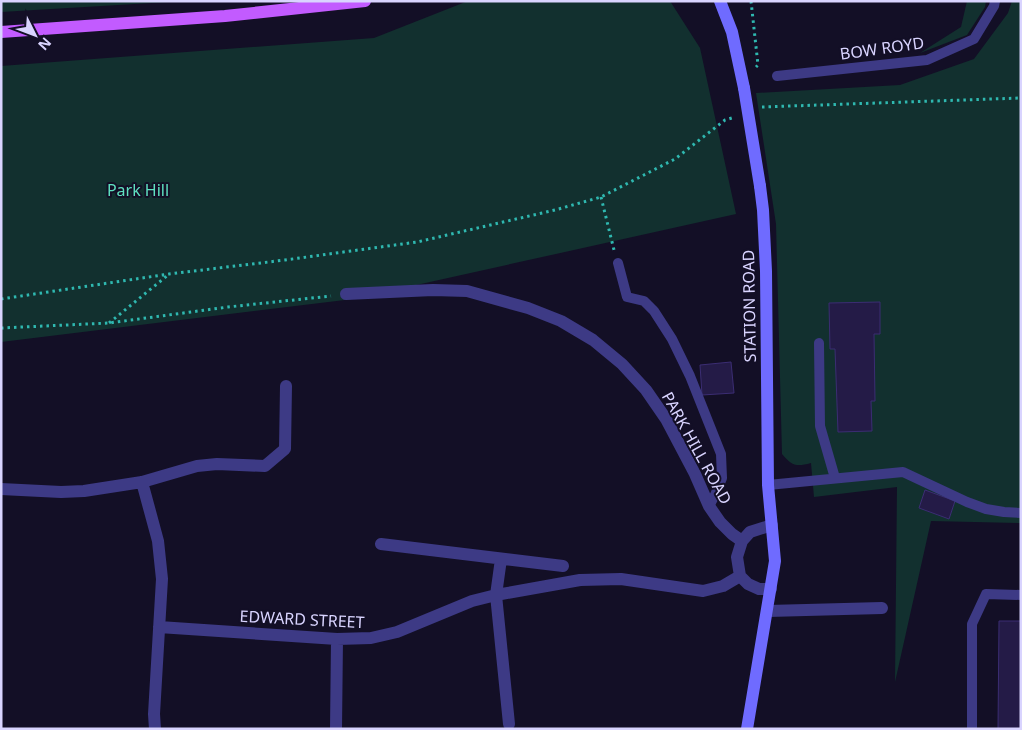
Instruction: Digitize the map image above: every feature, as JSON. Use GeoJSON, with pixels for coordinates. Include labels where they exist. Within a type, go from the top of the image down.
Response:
{"type":"FeatureCollection","features":[{"type":"Feature","properties":{"kind":"main road"},"geometry":{"type":"LineString","coordinates":[[1,32],[225,16],[365,1]]}},
{"type":"Feature","properties":{"kind":"main road","name":"STATION ROAD"},"geometry":{"type":"LineString","coordinates":[[720,1],[732,32],[744,88],[763,210],[766,271],[768,485],[776,561],[748,729]]}},
{"type":"Feature","properties":{"kind":"street","name":"PARK HILL ROAD"},"geometry":{"type":"LineString","coordinates":[[346,294],[433,290],[467,291],[528,308],[561,321],[593,340],[628,370],[646,390],[666,419],[695,474],[709,506],[720,522],[742,541]]}},
{"type":"Feature","properties":{"kind":"street"},"geometry":{"type":"LineString","coordinates":[[1,489],[61,492],[84,491],[142,482],[197,466],[217,464],[265,466],[285,449],[286,386]]}},
{"type":"Feature","properties":{"kind":"street"},"geometry":{"type":"LineString","coordinates":[[142,482],[158,541],[162,579],[154,714],[156,729]]}},
{"type":"Feature","properties":{"kind":"street"},"geometry":{"type":"LineString","coordinates":[[771,590],[759,589],[748,584],[740,576],[737,557],[742,541],[750,532],[772,525]]}},
{"type":"Feature","properties":{"kind":"street"},"geometry":{"type":"LineString","coordinates":[[381,544],[563,566]]}},
{"type":"Feature","properties":{"kind":"street"},"geometry":{"type":"LineString","coordinates":[[501,559],[496,595],[509,724]]}},
{"type":"Feature","properties":{"kind":"street","name":"EDWARD STREET"},"geometry":{"type":"LineString","coordinates":[[159,627],[337,639],[371,638],[397,632],[465,604],[496,595],[580,580],[621,579],[702,591],[723,586],[740,576]]}},
{"type":"Feature","properties":{"kind":"street"},"geometry":{"type":"LineString","coordinates":[[768,611],[882,608]]}},
{"type":"Feature","properties":{"kind":"street"},"geometry":{"type":"LineString","coordinates":[[336,729],[337,639]]}},
{"type":"Feature","properties":{"kind":"lane","name":"BOW ROYD"},"geometry":{"type":"LineString","coordinates":[[777,76],[927,60],[974,39],[994,6],[995,1]]}},
{"type":"Feature","properties":{"kind":"lane"},"geometry":{"type":"LineString","coordinates":[[618,263],[627,297],[644,301],[654,311],[672,339],[690,376],[721,454],[722,478],[709,506]]}},
{"type":"Feature","properties":{"kind":"lane"},"geometry":{"type":"LineString","coordinates":[[819,343],[820,426],[835,478]]}},
{"type":"Feature","properties":{"kind":"lane"},"geometry":{"type":"LineString","coordinates":[[768,485],[903,472],[986,509],[1021,513]]}},
{"type":"Feature","properties":{"kind":"lane"},"geometry":{"type":"LineString","coordinates":[[972,729],[972,624],[986,594],[1021,595]]}},
{"type":"Feature","properties":{"kind":"path"},"geometry":{"type":"LineString","coordinates":[[744,88],[758,65],[751,1]]}},
{"type":"Feature","properties":{"kind":"path"},"geometry":{"type":"LineString","coordinates":[[759,107],[1021,98]]}},
{"type":"Feature","properties":{"kind":"path"},"geometry":{"type":"LineString","coordinates":[[1,300],[169,274],[417,242],[555,210],[601,197],[675,159],[725,120],[742,114]]}},
{"type":"Feature","properties":{"kind":"path"},"geometry":{"type":"LineString","coordinates":[[601,197],[618,263]]}},
{"type":"Feature","properties":{"kind":"path"},"geometry":{"type":"LineString","coordinates":[[109,323],[169,274]]}},
{"type":"Feature","properties":{"kind":"path"},"geometry":{"type":"LineString","coordinates":[[1,328],[109,323],[346,294]]}},
{"type":"Feature","properties":{"kind":"green space"},"geometry":{"type":"Polygon","coordinates":[[[1,1],[185,1],[1,12],[1,1]]]}},
{"type":"Feature","properties":{"kind":"green space","name":"Park Hill"},"geometry":{"type":"Polygon","coordinates":[[[468,1],[670,1],[700,48],[736,214],[353,299],[1,342],[1,66],[374,38],[468,1]]]}},
{"type":"Feature","properties":{"kind":"green space"},"geometry":{"type":"Polygon","coordinates":[[[967,1],[986,1],[985,7],[967,35],[920,53],[961,27],[967,1]]]}},
{"type":"Feature","properties":{"kind":"green space"},"geometry":{"type":"Polygon","coordinates":[[[1012,1],[1021,1],[1021,523],[931,521],[895,682],[897,487],[814,497],[811,463],[795,464],[782,454],[776,224],[756,93],[900,85],[974,59],[1008,13],[1012,1]]]}},
{"type":"Feature","properties":{"kind":"building"},"geometry":{"type":"Polygon","coordinates":[[[880,302],[880,334],[874,334],[875,401],[871,401],[872,431],[838,432],[835,349],[830,349],[829,303],[880,302]]]}},
{"type":"Feature","properties":{"kind":"building"},"geometry":{"type":"Polygon","coordinates":[[[731,362],[734,393],[702,395],[700,365],[731,362]]]}},
{"type":"Feature","properties":{"kind":"building"},"geometry":{"type":"Polygon","coordinates":[[[925,490],[955,501],[949,519],[919,508],[925,490]]]}},
{"type":"Feature","properties":{"kind":"building"},"geometry":{"type":"Polygon","coordinates":[[[999,621],[1021,621],[1021,729],[998,729],[999,621]]]}}]}
